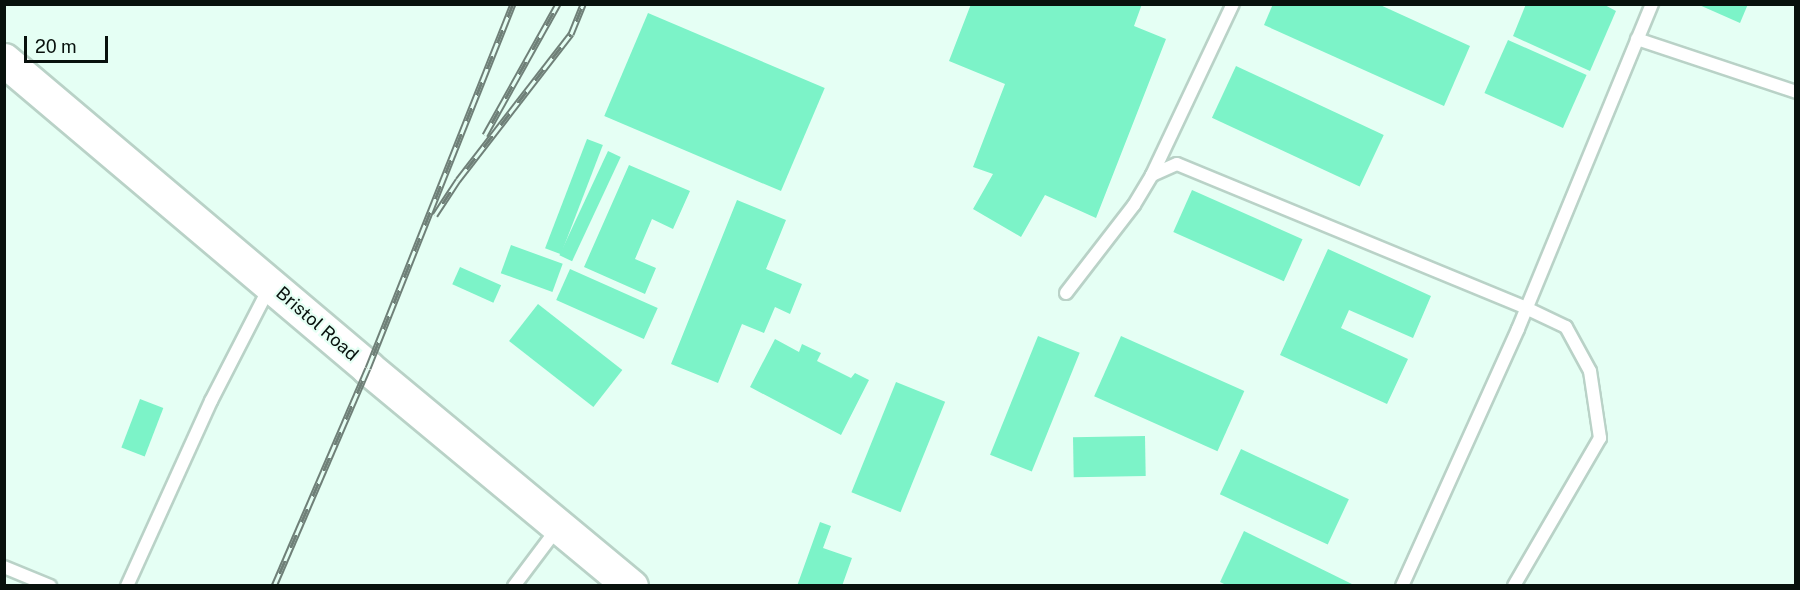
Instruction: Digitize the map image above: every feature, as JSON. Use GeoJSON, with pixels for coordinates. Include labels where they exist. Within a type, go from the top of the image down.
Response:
{"type":"FeatureCollection","features":[{"type":"Feature","properties":{"kind":"street","name":"Bristol Road"},"geometry":{"type":"LineString","coordinates":[[4,60],[368,368],[631,585]]}},
{"type":"Feature","properties":{"kind":"lane"},"geometry":{"type":"LineString","coordinates":[[1066,293],[1134,205],[1152,175],[1233,4]]}},
{"type":"Feature","properties":{"kind":"lane"},"geometry":{"type":"LineString","coordinates":[[1402,585],[1526,308],[1652,4]]}},
{"type":"Feature","properties":{"kind":"lane"},"geometry":{"type":"LineString","coordinates":[[1638,39],[1796,92]]}},
{"type":"Feature","properties":{"kind":"lane"},"geometry":{"type":"LineString","coordinates":[[1152,175],[1178,164],[1526,308],[1566,327],[1590,371],[1600,438],[1514,585]]}},
{"type":"Feature","properties":{"kind":"lane"},"geometry":{"type":"LineString","coordinates":[[127,585],[211,401],[271,284]]}},
{"type":"Feature","properties":{"kind":"lane"},"geometry":{"type":"LineString","coordinates":[[514,585],[559,526]]}},
{"type":"Feature","properties":{"kind":"lane"},"geometry":{"type":"LineString","coordinates":[[4,567],[50,585]]}},
{"type":"Feature","properties":{"kind":"building"},"geometry":{"type":"Polygon","coordinates":[[[971,4],[1142,4],[1134,26],[1166,39],[1096,218],[1045,195],[1021,237],[973,209],[993,174],[973,167],[1005,84],[949,61],[971,4]]]}},
{"type":"Feature","properties":{"kind":"building"},"geometry":{"type":"Polygon","coordinates":[[[1273,4],[1378,4],[1470,46],[1444,106],[1264,25],[1273,4]]]}},
{"type":"Feature","properties":{"kind":"building"},"geometry":{"type":"Polygon","coordinates":[[[1526,4],[1603,4],[1616,11],[1590,71],[1513,36],[1526,4]]]}},
{"type":"Feature","properties":{"kind":"building"},"geometry":{"type":"Polygon","coordinates":[[[1697,4],[1748,4],[1740,23],[1697,4]]]}},
{"type":"Feature","properties":{"kind":"building"},"geometry":{"type":"Polygon","coordinates":[[[648,13],[825,88],[781,191],[604,116],[648,13]]]}},
{"type":"Feature","properties":{"kind":"building"},"geometry":{"type":"Polygon","coordinates":[[[1508,40],[1587,75],[1563,128],[1484,93],[1508,40]]]}},
{"type":"Feature","properties":{"kind":"building"},"geometry":{"type":"Polygon","coordinates":[[[1236,66],[1384,135],[1360,187],[1212,118],[1236,66]]]}},
{"type":"Feature","properties":{"kind":"building"},"geometry":{"type":"Polygon","coordinates":[[[587,139],[603,145],[561,254],[545,248],[587,139]]]}},
{"type":"Feature","properties":{"kind":"building"},"geometry":{"type":"Polygon","coordinates":[[[608,151],[621,157],[572,261],[559,255],[608,151]]]}},
{"type":"Feature","properties":{"kind":"building"},"geometry":{"type":"Polygon","coordinates":[[[629,165],[690,191],[673,229],[652,219],[635,259],[656,268],[645,294],[584,267],[629,165]]]}},
{"type":"Feature","properties":{"kind":"building"},"geometry":{"type":"Polygon","coordinates":[[[1192,190],[1303,239],[1284,281],[1173,232],[1192,190]]]}},
{"type":"Feature","properties":{"kind":"building"},"geometry":{"type":"Polygon","coordinates":[[[737,200],[786,220],[766,269],[802,284],[790,314],[775,307],[764,333],[742,324],[718,383],[671,364],[737,200]]]}},
{"type":"Feature","properties":{"kind":"building"},"geometry":{"type":"Polygon","coordinates":[[[511,245],[563,264],[552,292],[501,273],[511,245]]]}},
{"type":"Feature","properties":{"kind":"building"},"geometry":{"type":"Polygon","coordinates":[[[1328,249],[1431,296],[1413,338],[1349,310],[1341,328],[1408,359],[1387,404],[1280,355],[1328,249]]]}},
{"type":"Feature","properties":{"kind":"building"},"geometry":{"type":"Polygon","coordinates":[[[460,267],[501,285],[493,303],[452,284],[460,267]]]}},
{"type":"Feature","properties":{"kind":"building"},"geometry":{"type":"Polygon","coordinates":[[[570,269],[658,308],[644,339],[556,300],[570,269]]]}},
{"type":"Feature","properties":{"kind":"building"},"geometry":{"type":"Polygon","coordinates":[[[538,304],[622,370],[593,407],[509,341],[538,304]]]}},
{"type":"Feature","properties":{"kind":"building"},"geometry":{"type":"Polygon","coordinates":[[[1038,336],[1080,353],[1032,472],[990,455],[1038,336]]]}},
{"type":"Feature","properties":{"kind":"building"},"geometry":{"type":"Polygon","coordinates":[[[1121,336],[1244,391],[1217,451],[1094,396],[1121,336]]]}},
{"type":"Feature","properties":{"kind":"building"},"geometry":{"type":"Polygon","coordinates":[[[775,339],[799,352],[802,344],[821,353],[817,361],[851,378],[855,373],[869,380],[841,435],[750,387],[775,339]]]}},
{"type":"Feature","properties":{"kind":"building"},"geometry":{"type":"Polygon","coordinates":[[[896,382],[945,402],[901,512],[851,492],[896,382]]]}},
{"type":"Feature","properties":{"kind":"building"},"geometry":{"type":"Polygon","coordinates":[[[140,399],[163,408],[145,457],[121,448],[140,399]]]}},
{"type":"Feature","properties":{"kind":"building"},"geometry":{"type":"Polygon","coordinates":[[[1145,436],[1146,476],[1074,477],[1073,437],[1145,436]]]}},
{"type":"Feature","properties":{"kind":"building"},"geometry":{"type":"Polygon","coordinates":[[[1241,449],[1349,499],[1328,545],[1220,494],[1241,449]]]}},
{"type":"Feature","properties":{"kind":"building"},"geometry":{"type":"Polygon","coordinates":[[[820,522],[831,526],[823,548],[852,558],[842,586],[797,586],[820,522]]]}},
{"type":"Feature","properties":{"kind":"building"},"geometry":{"type":"Polygon","coordinates":[[[1244,531],[1356,586],[1228,586],[1220,582],[1244,531]]]}},
{"type":"Feature","properties":{"kind":"railway"},"geometry":{"type":"LineString","coordinates":[[274,586],[368,368],[513,4]]}},
{"type":"Feature","properties":{"kind":"railway"},"geometry":{"type":"LineString","coordinates":[[485,135],[558,4]]}},
{"type":"Feature","properties":{"kind":"railway"},"geometry":{"type":"LineString","coordinates":[[435,215],[458,180],[571,34],[583,4]]}}]}
